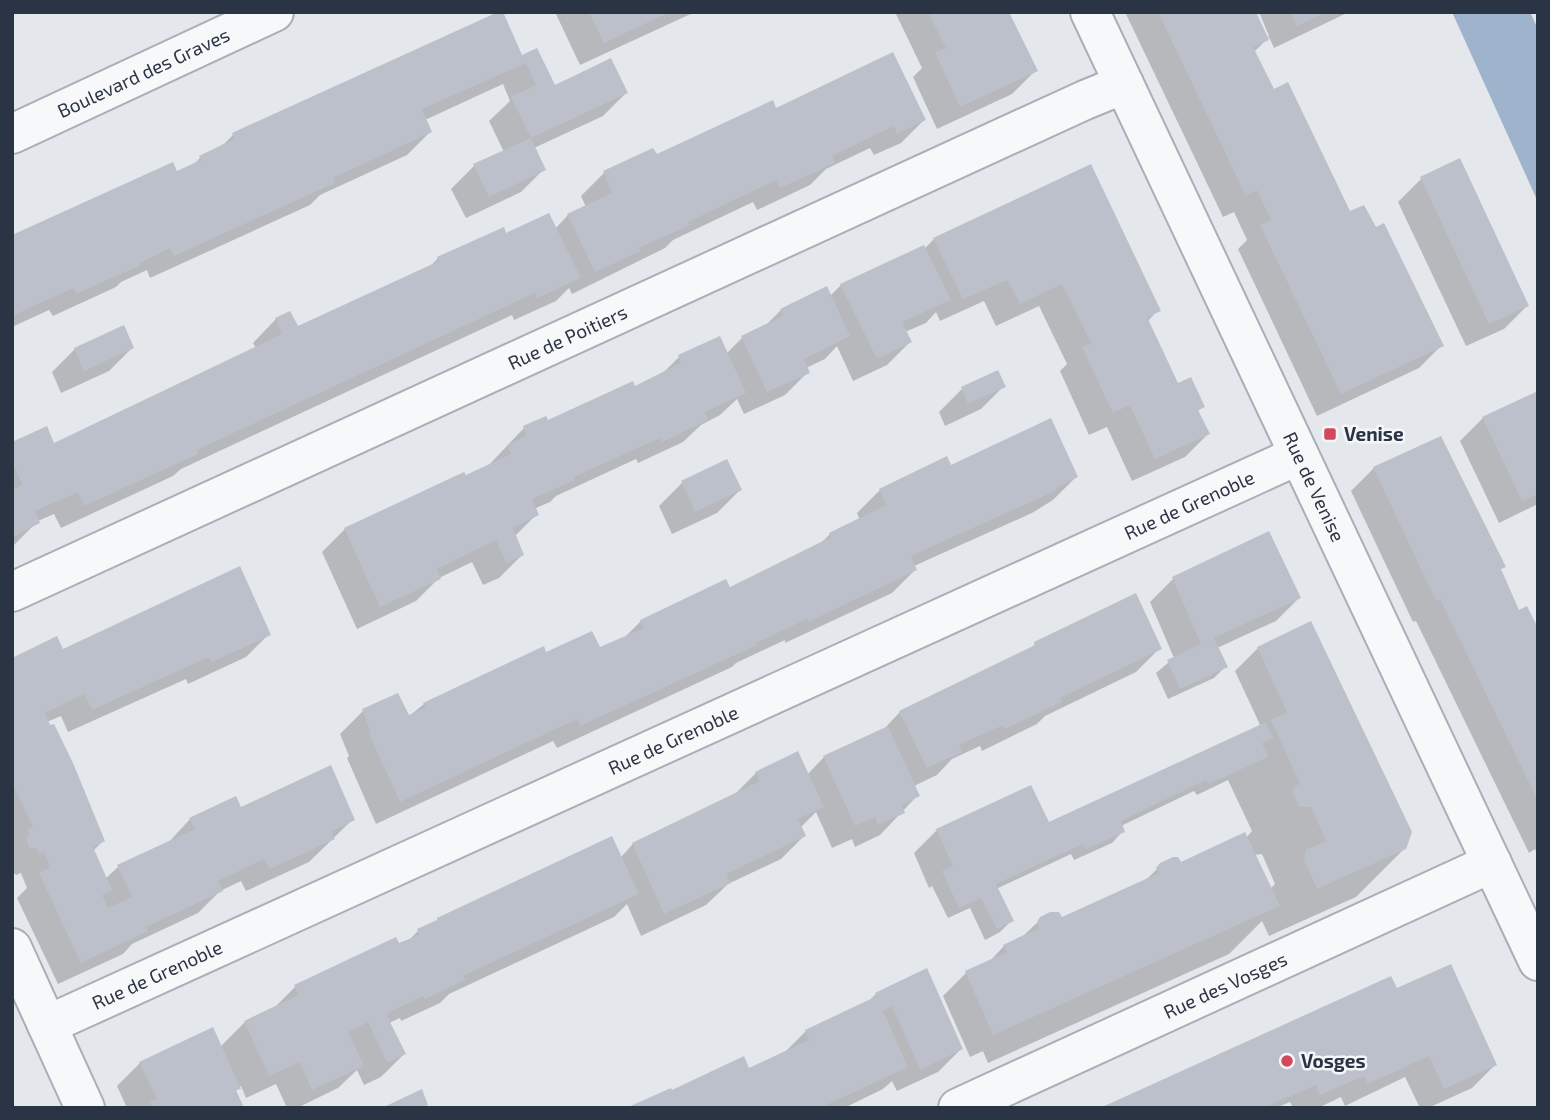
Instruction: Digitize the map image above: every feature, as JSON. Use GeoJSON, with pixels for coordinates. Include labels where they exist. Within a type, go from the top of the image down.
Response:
{"type":"FeatureCollection","features":[{"type":"Feature","properties":{"kind":"street","name":"Boulevard des Graves"},"geometry":{"type":"LineString","coordinates":[[12,134],[274,12]]}},
{"type":"Feature","properties":{"kind":"street","name":"Rue de Venise"},"geometry":{"type":"LineString","coordinates":[[1090,12],[1538,961]]}},
{"type":"Feature","properties":{"kind":"street","name":"Rue de Poitiers"},"geometry":{"type":"LineString","coordinates":[[12,592],[1124,84]]}},
{"type":"Feature","properties":{"kind":"street","name":"Rue de Grenoble"},"geometry":{"type":"LineString","coordinates":[[47,1025],[1299,455]]}},
{"type":"Feature","properties":{"kind":"street","name":"Rue des Vosges"},"geometry":{"type":"LineString","coordinates":[[958,1108],[1492,863]]}},
{"type":"Feature","properties":{"kind":"street"},"geometry":{"type":"LineString","coordinates":[[12,948],[85,1108]]}},
{"type":"Feature","properties":{"kind":"water"},"geometry":{"type":"Polygon","coordinates":[[[1452,12],[1530,12],[1538,29],[1538,202],[1452,12]]]}},
{"type":"Feature","properties":{"kind":"building"},"geometry":{"type":"Polygon","coordinates":[[[503,12],[522,55],[537,48],[555,85],[611,58],[628,93],[531,138],[511,97],[536,85],[526,63],[422,109],[432,132],[333,178],[335,183],[174,256],[170,248],[140,263],[141,265],[76,294],[73,288],[12,316],[12,235],[173,162],[177,171],[201,160],[199,156],[234,139],[232,133],[503,12]]]}},
{"type":"Feature","properties":{"kind":"building"},"geometry":{"type":"Polygon","coordinates":[[[589,12],[670,12],[604,43],[589,12]]]}},
{"type":"Feature","properties":{"kind":"building"},"geometry":{"type":"Polygon","coordinates":[[[928,12],[1009,12],[1038,71],[960,107],[935,52],[946,48],[928,12]]]}},
{"type":"Feature","properties":{"kind":"building"},"geometry":{"type":"Polygon","coordinates":[[[1158,12],[1256,12],[1269,40],[1253,47],[1274,89],[1288,82],[1350,211],[1364,205],[1376,227],[1384,223],[1444,346],[1341,394],[1260,225],[1271,220],[1257,190],[1246,196],[1158,12]]]}},
{"type":"Feature","properties":{"kind":"building"},"geometry":{"type":"Polygon","coordinates":[[[1291,12],[1327,12],[1297,26],[1291,12]]]}},
{"type":"Feature","properties":{"kind":"building"},"geometry":{"type":"Polygon","coordinates":[[[893,52],[926,120],[897,134],[894,126],[832,156],[835,163],[780,188],[776,180],[688,222],[690,225],[595,272],[567,214],[612,193],[603,171],[653,148],[657,154],[773,100],[776,108],[893,52]]]}},
{"type":"Feature","properties":{"kind":"building"},"geometry":{"type":"Polygon","coordinates":[[[531,138],[546,170],[489,197],[473,164],[531,138]]]}},
{"type":"Feature","properties":{"kind":"building"},"geometry":{"type":"Polygon","coordinates":[[[1460,158],[1529,306],[1489,324],[1420,177],[1460,158]]]}},
{"type":"Feature","properties":{"kind":"building"},"geometry":{"type":"Polygon","coordinates":[[[1091,164],[1161,311],[1147,317],[1178,383],[1191,377],[1205,407],[1198,410],[1210,434],[1155,459],[1130,405],[1113,413],[1082,347],[1091,343],[1062,284],[1020,304],[1007,280],[963,299],[933,238],[1091,164]]]}},
{"type":"Feature","properties":{"kind":"building"},"geometry":{"type":"Polygon","coordinates":[[[549,213],[581,278],[537,298],[535,293],[197,450],[198,454],[84,506],[78,492],[35,511],[40,523],[12,537],[12,490],[23,485],[12,463],[12,442],[47,426],[54,443],[282,334],[275,318],[290,311],[298,326],[439,261],[437,257],[504,227],[506,233],[549,213]]]}},
{"type":"Feature","properties":{"kind":"building"},"geometry":{"type":"Polygon","coordinates":[[[924,245],[951,300],[902,322],[912,342],[877,359],[840,284],[924,245]]]}},
{"type":"Feature","properties":{"kind":"building"},"geometry":{"type":"Polygon","coordinates":[[[827,286],[850,336],[804,359],[810,373],[767,392],[741,336],[783,316],[780,309],[827,286]]]}},
{"type":"Feature","properties":{"kind":"building"},"geometry":{"type":"Polygon","coordinates":[[[124,325],[134,348],[84,371],[74,348],[124,325]]]}},
{"type":"Feature","properties":{"kind":"building"},"geometry":{"type":"Polygon","coordinates":[[[720,336],[746,393],[705,412],[708,420],[662,442],[660,438],[532,499],[539,515],[513,528],[524,555],[506,563],[496,540],[437,569],[441,579],[380,607],[344,528],[464,472],[466,475],[511,454],[507,445],[526,436],[523,426],[546,416],[548,420],[633,381],[635,386],[681,363],[678,355],[720,336]]]}},
{"type":"Feature","properties":{"kind":"building"},"geometry":{"type":"Polygon","coordinates":[[[998,370],[1006,387],[968,404],[961,387],[998,370]]]}},
{"type":"Feature","properties":{"kind":"building"},"geometry":{"type":"Polygon","coordinates":[[[1538,391],[1538,494],[1522,501],[1482,417],[1538,391]]]}},
{"type":"Feature","properties":{"kind":"building"},"geometry":{"type":"Polygon","coordinates":[[[1051,418],[1078,477],[1056,488],[1057,490],[911,556],[917,570],[808,622],[807,619],[756,643],[757,645],[580,726],[577,719],[400,802],[369,734],[371,733],[362,709],[398,693],[409,715],[426,707],[423,703],[544,646],[546,652],[592,631],[600,647],[644,628],[640,620],[726,579],[730,587],[831,537],[829,533],[886,505],[879,489],[947,456],[951,465],[1051,418]]]}},
{"type":"Feature","properties":{"kind":"building"},"geometry":{"type":"Polygon","coordinates":[[[1441,436],[1506,567],[1501,569],[1519,610],[1527,606],[1538,628],[1538,801],[1440,599],[1436,601],[1373,467],[1441,436]]]}},
{"type":"Feature","properties":{"kind":"building"},"geometry":{"type":"Polygon","coordinates":[[[727,459],[742,490],[695,512],[681,481],[727,459]]]}},
{"type":"Feature","properties":{"kind":"building"},"geometry":{"type":"Polygon","coordinates":[[[1269,531],[1301,598],[1214,638],[1228,667],[1180,689],[1167,660],[1201,644],[1172,577],[1269,531]]]}},
{"type":"Feature","properties":{"kind":"building"},"geometry":{"type":"Polygon","coordinates":[[[240,566],[271,635],[212,662],[209,657],[92,710],[84,694],[45,713],[50,725],[54,724],[73,763],[105,841],[93,847],[112,890],[102,895],[108,908],[132,897],[117,865],[195,829],[189,818],[236,796],[241,807],[331,765],[355,820],[331,832],[335,839],[270,869],[264,859],[218,881],[223,891],[146,927],[148,931],[81,963],[39,873],[50,868],[44,852],[39,853],[36,848],[29,848],[26,838],[28,829],[33,827],[12,783],[12,658],[57,636],[63,649],[240,566]]]}},
{"type":"Feature","properties":{"kind":"building"},"geometry":{"type":"Polygon","coordinates":[[[1136,593],[1162,649],[1060,698],[1062,702],[1005,729],[1003,725],[959,745],[962,752],[927,768],[899,711],[1136,593]]]}},
{"type":"Feature","properties":{"kind":"building"},"geometry":{"type":"Polygon","coordinates":[[[1311,621],[1412,832],[1406,849],[1317,889],[1304,860],[1306,850],[1326,841],[1311,807],[1299,807],[1293,793],[1295,786],[1300,784],[1271,720],[1287,712],[1257,647],[1311,621]]]}},
{"type":"Feature","properties":{"kind":"building"},"geometry":{"type":"Polygon","coordinates":[[[1266,722],[1273,738],[1262,743],[1268,757],[1209,784],[1206,780],[1121,821],[1125,832],[1086,849],[1083,844],[996,884],[1014,921],[997,929],[981,898],[959,908],[942,871],[953,866],[936,829],[1031,785],[1049,822],[1266,722]]]}},
{"type":"Feature","properties":{"kind":"building"},"geometry":{"type":"Polygon","coordinates":[[[888,726],[920,796],[902,805],[905,813],[878,825],[875,817],[855,826],[823,756],[888,726]]]}},
{"type":"Feature","properties":{"kind":"building"},"geometry":{"type":"Polygon","coordinates":[[[798,751],[824,807],[798,819],[806,836],[726,874],[731,883],[664,914],[632,843],[760,781],[755,772],[798,751]]]}},
{"type":"Feature","properties":{"kind":"building"},"geometry":{"type":"Polygon","coordinates":[[[1245,832],[1280,906],[993,1035],[965,971],[1007,952],[1003,945],[1039,928],[1037,922],[1040,917],[1050,912],[1059,912],[1062,917],[1159,873],[1156,868],[1160,863],[1173,857],[1178,857],[1181,862],[1245,832]]]}},
{"type":"Feature","properties":{"kind":"building"},"geometry":{"type":"Polygon","coordinates":[[[612,836],[639,894],[463,976],[465,980],[425,999],[423,996],[386,1014],[406,1054],[387,1063],[368,1022],[348,1032],[364,1066],[312,1090],[300,1062],[269,1076],[244,1021],[298,995],[294,985],[396,937],[399,943],[419,935],[417,929],[437,918],[612,836]]]}},
{"type":"Feature","properties":{"kind":"building"},"geometry":{"type":"Polygon","coordinates":[[[1451,964],[1497,1065],[1444,1089],[1429,1056],[1368,1084],[1364,1076],[1320,1095],[1316,1085],[1264,1108],[1100,1108],[1391,976],[1397,988],[1451,964]]]}},
{"type":"Feature","properties":{"kind":"building"},"geometry":{"type":"Polygon","coordinates":[[[927,968],[963,1049],[920,1070],[892,1006],[883,1011],[908,1067],[820,1108],[626,1108],[744,1056],[749,1068],[809,1040],[805,1030],[877,996],[875,993],[927,968]]]}},
{"type":"Feature","properties":{"kind":"building"},"geometry":{"type":"Polygon","coordinates":[[[213,1027],[241,1089],[236,1090],[244,1108],[153,1108],[150,1101],[157,1099],[139,1062],[213,1027]]]}},
{"type":"Feature","properties":{"kind":"building"},"geometry":{"type":"Polygon","coordinates":[[[422,1089],[428,1105],[422,1108],[382,1108],[422,1089]]]}},
{"type":"Feature","properties":{"kind":"place","name":"Venise"},"geometry":{"type":"Point","coordinates":[1330,434]}},
{"type":"Feature","properties":{"kind":"place","name":"Vosges"},"geometry":{"type":"Point","coordinates":[1287,1061]}}]}
